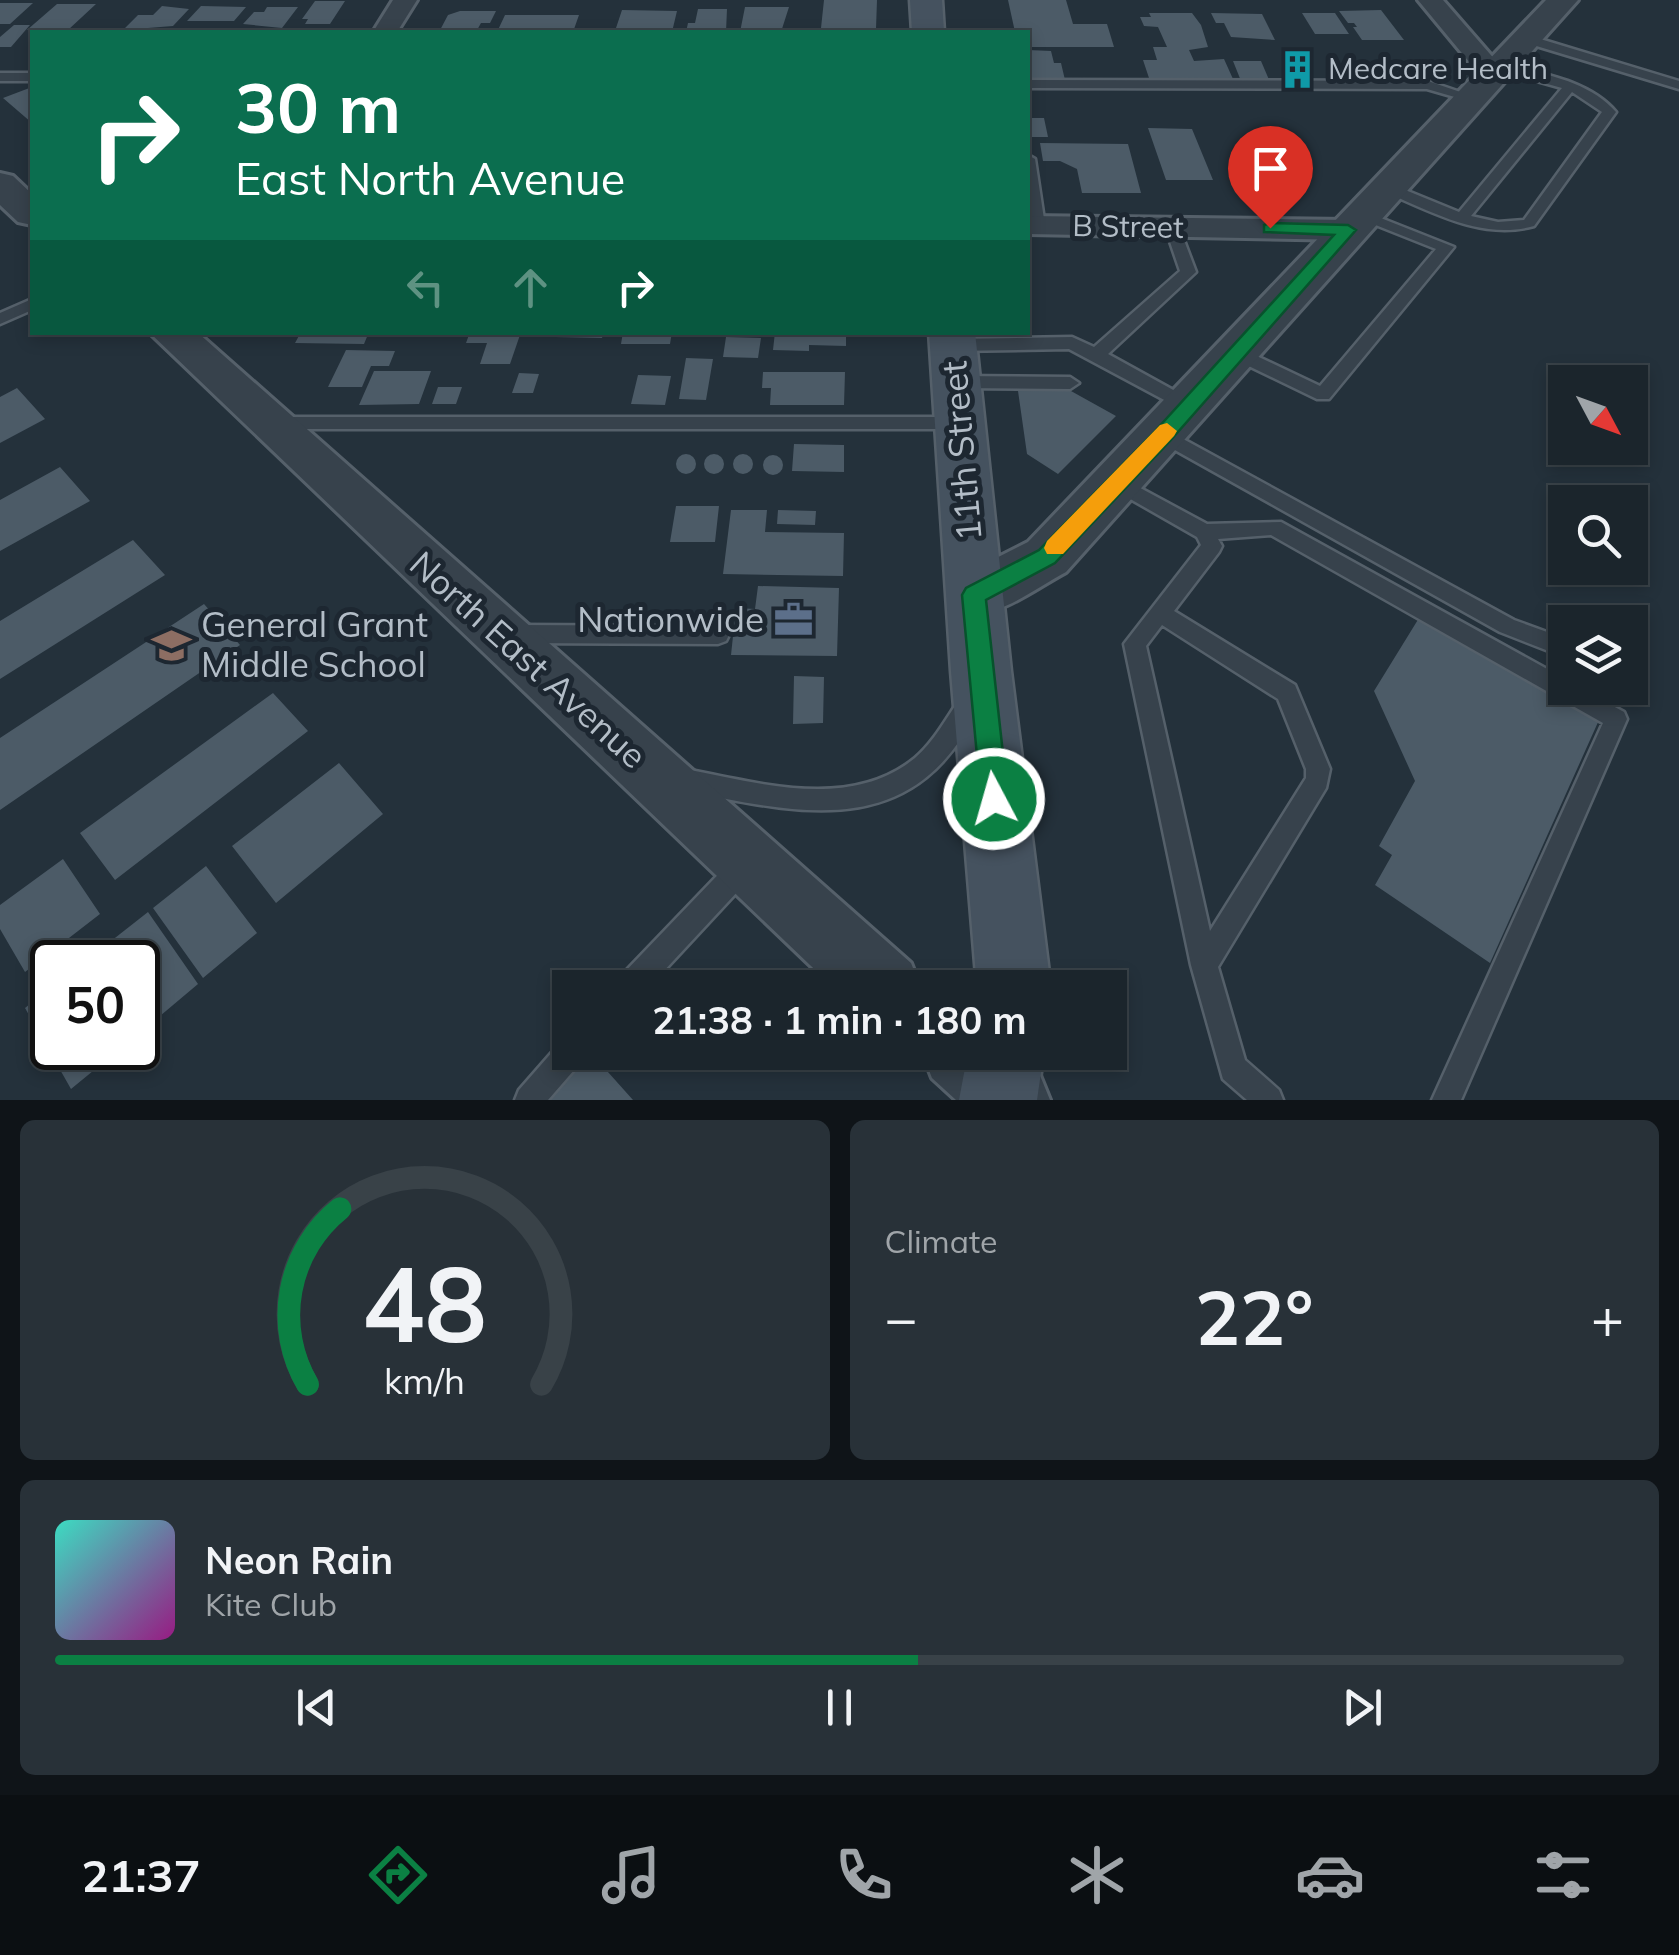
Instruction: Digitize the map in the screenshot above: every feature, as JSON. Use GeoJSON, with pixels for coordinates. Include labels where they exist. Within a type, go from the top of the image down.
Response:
{"type":"FeatureCollection","features":[{"type":"Feature","properties":{"kind":"main road"},"geometry":{"type":"LineString","coordinates":[[926,0],[928,30]]}},
{"type":"Feature","properties":{"kind":"main road","name":"11th Street"},"geometry":{"type":"LineString","coordinates":[[956,371],[982,686],[1012,970]]}},
{"type":"Feature","properties":{"kind":"street"},"geometry":{"type":"LineString","coordinates":[[386,30],[406,0]]}},
{"type":"Feature","properties":{"kind":"street"},"geometry":{"type":"LineString","coordinates":[[1430,0],[1499,70]]}},
{"type":"Feature","properties":{"kind":"street"},"geometry":{"type":"LineString","coordinates":[[974,595],[1047,556],[1563,0]]}},
{"type":"Feature","properties":{"kind":"street"},"geometry":{"type":"LineString","coordinates":[[0,184],[30,212]]}},
{"type":"Feature","properties":{"kind":"street","name":"B Street"},"geometry":{"type":"LineString","coordinates":[[1033,226],[1172,227],[1366,211]]}},
{"type":"Feature","properties":{"kind":"street","name":"North East Avenue"},"geometry":{"type":"LineString","coordinates":[[173,335],[866,970]]}},
{"type":"Feature","properties":{"kind":"lane"},"geometry":{"type":"LineString","coordinates":[[1366,211],[1462,216],[1506,229],[1530,223],[1608,116],[1607,108],[1569,88],[1499,70]]}},
{"type":"Feature","properties":{"kind":"lane"},"geometry":{"type":"LineString","coordinates":[[1030,84],[1428,85],[1499,70],[1679,84]]}},
{"type":"Feature","properties":{"kind":"lane"},"geometry":{"type":"LineString","coordinates":[[0,77],[30,77]]}},
{"type":"Feature","properties":{"kind":"lane"},"geometry":{"type":"LineString","coordinates":[[1462,216],[1569,88]]}},
{"type":"Feature","properties":{"kind":"lane"},"geometry":{"type":"LineString","coordinates":[[1030,185],[1033,226]]}},
{"type":"Feature","properties":{"kind":"lane"},"geometry":{"type":"LineString","coordinates":[[1238,354],[1323,395],[1446,247],[1366,211]]}},
{"type":"Feature","properties":{"kind":"lane"},"geometry":{"type":"LineString","coordinates":[[1096,355],[1188,272],[1172,227]]}},
{"type":"Feature","properties":{"kind":"lane"},"geometry":{"type":"LineString","coordinates":[[0,319],[30,305]]}},
{"type":"Feature","properties":{"kind":"lane"},"geometry":{"type":"LineString","coordinates":[[271,423],[956,371],[1072,343],[1096,355],[1176,420],[1507,626],[1548,641]]}},
{"type":"Feature","properties":{"kind":"lane"},"geometry":{"type":"LineString","coordinates":[[956,371],[1070,383]]}},
{"type":"Feature","properties":{"kind":"lane"},"geometry":{"type":"LineString","coordinates":[[1118,483],[1204,532],[1212,546],[1135,644],[1204,965],[1234,1069],[1269,1100]]}},
{"type":"Feature","properties":{"kind":"lane"},"geometry":{"type":"LineString","coordinates":[[1204,532],[1274,527],[1616,719],[1446,1100]]}},
{"type":"Feature","properties":{"kind":"lane"},"geometry":{"type":"LineString","coordinates":[[1160,612],[1287,692],[1318,769],[1318,780],[1204,965]]}},
{"type":"Feature","properties":{"kind":"lane"},"geometry":{"type":"LineString","coordinates":[[500,634],[718,635]]}},
{"type":"Feature","properties":{"kind":"lane"},"geometry":{"type":"LineString","coordinates":[[653,774],[819,804],[880,792],[924,766],[982,686]]}},
{"type":"Feature","properties":{"kind":"lane"},"geometry":{"type":"LineString","coordinates":[[646,970],[748,862]]}},
{"type":"Feature","properties":{"kind":"lane"},"geometry":{"type":"LineString","coordinates":[[528,1100],[555,1070]]}},
{"type":"Feature","properties":{"kind":"building"},"geometry":{"type":"Polygon","coordinates":[[[824,0],[877,0],[876,29],[821,28],[824,0]]]}},
{"type":"Feature","properties":{"kind":"building"},"geometry":{"type":"Polygon","coordinates":[[[1008,0],[1066,0],[1073,24],[1107,24],[1114,47],[1030,47],[1030,30],[1015,30],[1008,0]]]}},
{"type":"Feature","properties":{"kind":"building"},"geometry":{"type":"Polygon","coordinates":[[[315,1],[345,1],[330,24],[305,24],[308,19],[302,19],[315,1]]]}},
{"type":"Feature","properties":{"kind":"building"},"geometry":{"type":"Polygon","coordinates":[[[0,3],[33,3],[10,24],[0,24],[0,3]]]}},
{"type":"Feature","properties":{"kind":"building"},"geometry":{"type":"Polygon","coordinates":[[[57,4],[96,4],[68,30],[27,30],[57,4]]]}},
{"type":"Feature","properties":{"kind":"building"},"geometry":{"type":"Polygon","coordinates":[[[162,6],[189,9],[173,26],[123,30],[138,15],[153,15],[162,6]]]}},
{"type":"Feature","properties":{"kind":"building"},"geometry":{"type":"Polygon","coordinates":[[[201,6],[246,7],[234,21],[187,21],[201,6]]]}},
{"type":"Feature","properties":{"kind":"building"},"geometry":{"type":"Polygon","coordinates":[[[267,7],[298,7],[282,28],[243,24],[254,12],[264,12],[267,7]]]}},
{"type":"Feature","properties":{"kind":"building"},"geometry":{"type":"Polygon","coordinates":[[[745,7],[789,7],[782,30],[740,30],[745,7]]]}},
{"type":"Feature","properties":{"kind":"building"},"geometry":{"type":"Polygon","coordinates":[[[698,9],[727,9],[726,30],[686,30],[688,23],[695,23],[698,9]]]}},
{"type":"Feature","properties":{"kind":"building"},"geometry":{"type":"Polygon","coordinates":[[[622,10],[677,11],[672,30],[615,30],[622,10]]]}},
{"type":"Feature","properties":{"kind":"building"},"geometry":{"type":"Polygon","coordinates":[[[1381,10],[1404,40],[1362,40],[1354,23],[1348,23],[1339,11],[1381,10]]]}},
{"type":"Feature","properties":{"kind":"building"},"geometry":{"type":"Polygon","coordinates":[[[496,11],[490,23],[481,23],[477,30],[440,30],[448,15],[496,11]]]}},
{"type":"Feature","properties":{"kind":"building"},"geometry":{"type":"Polygon","coordinates":[[[1149,13],[1192,13],[1201,25],[1208,47],[1189,50],[1194,61],[1224,59],[1233,79],[1149,78],[1143,60],[1157,60],[1153,47],[1167,47],[1158,27],[1144,26],[1140,17],[1151,17],[1149,13]]]}},
{"type":"Feature","properties":{"kind":"building"},"geometry":{"type":"Polygon","coordinates":[[[1211,13],[1262,14],[1275,40],[1231,37],[1224,23],[1216,23],[1211,13]]]}},
{"type":"Feature","properties":{"kind":"building"},"geometry":{"type":"Polygon","coordinates":[[[1302,13],[1335,13],[1349,34],[1315,34],[1302,13]]]}},
{"type":"Feature","properties":{"kind":"building"},"geometry":{"type":"Polygon","coordinates":[[[505,15],[579,15],[574,30],[498,30],[505,15]]]}},
{"type":"Feature","properties":{"kind":"building"},"geometry":{"type":"Polygon","coordinates":[[[14,25],[30,25],[11,47],[0,47],[0,37],[14,25]]]}},
{"type":"Feature","properties":{"kind":"building"},"geometry":{"type":"Polygon","coordinates":[[[1030,50],[1051,51],[1054,63],[1061,63],[1065,80],[1030,80],[1030,50]]]}},
{"type":"Feature","properties":{"kind":"building","name":"Medcare Health"},"geometry":{"type":"Polygon","coordinates":[[[1284,59],[1303,60],[1313,79],[1293,78],[1284,59]]]}},
{"type":"Feature","properties":{"kind":"building"},"geometry":{"type":"Polygon","coordinates":[[[1233,61],[1261,61],[1270,82],[1241,81],[1233,61]]]}},
{"type":"Feature","properties":{"kind":"building"},"geometry":{"type":"Polygon","coordinates":[[[30,88],[30,121],[3,98],[30,88]]]}},
{"type":"Feature","properties":{"kind":"building"},"geometry":{"type":"Polygon","coordinates":[[[1030,118],[1044,118],[1048,137],[1030,137],[1030,118]]]}},
{"type":"Feature","properties":{"kind":"building"},"geometry":{"type":"Polygon","coordinates":[[[1148,128],[1192,129],[1213,180],[1166,180],[1148,128]]]}},
{"type":"Feature","properties":{"kind":"building"},"geometry":{"type":"Polygon","coordinates":[[[1040,143],[1128,144],[1141,193],[1082,193],[1077,169],[1060,161],[1043,161],[1040,143]]]}},
{"type":"Feature","properties":{"kind":"building"},"geometry":{"type":"Polygon","coordinates":[[[299,335],[368,335],[364,344],[295,343],[299,335]]]}},
{"type":"Feature","properties":{"kind":"building"},"geometry":{"type":"Polygon","coordinates":[[[469,335],[520,335],[510,364],[480,364],[487,343],[466,343],[469,335]]]}},
{"type":"Feature","properties":{"kind":"building"},"geometry":{"type":"Polygon","coordinates":[[[556,335],[603,335],[602,338],[556,335]]]}},
{"type":"Feature","properties":{"kind":"building"},"geometry":{"type":"Polygon","coordinates":[[[622,335],[672,335],[670,344],[621,344],[622,335]]]}},
{"type":"Feature","properties":{"kind":"building"},"geometry":{"type":"Polygon","coordinates":[[[775,335],[846,335],[846,346],[809,345],[809,351],[773,350],[775,335]]]}},
{"type":"Feature","properties":{"kind":"building"},"geometry":{"type":"Polygon","coordinates":[[[726,337],[761,338],[758,358],[723,357],[726,337]]]}},
{"type":"Feature","properties":{"kind":"building"},"geometry":{"type":"Polygon","coordinates":[[[346,350],[395,351],[389,366],[371,366],[362,387],[328,387],[346,350]]]}},
{"type":"Feature","properties":{"kind":"building"},"geometry":{"type":"Polygon","coordinates":[[[686,358],[713,359],[706,400],[679,399],[686,358]]]}},
{"type":"Feature","properties":{"kind":"building"},"geometry":{"type":"Polygon","coordinates":[[[374,371],[431,371],[419,404],[359,405],[374,371]]]}},
{"type":"Feature","properties":{"kind":"building"},"geometry":{"type":"Polygon","coordinates":[[[763,372],[845,372],[844,405],[770,405],[771,388],[762,388],[763,372]]]}},
{"type":"Feature","properties":{"kind":"building"},"geometry":{"type":"Polygon","coordinates":[[[519,373],[539,374],[533,393],[512,393],[519,373]]]}},
{"type":"Feature","properties":{"kind":"building"},"geometry":{"type":"Polygon","coordinates":[[[638,375],[671,376],[665,405],[631,404],[638,375]]]}},
{"type":"Feature","properties":{"kind":"building"},"geometry":{"type":"Polygon","coordinates":[[[438,387],[462,387],[456,404],[432,404],[438,387]]]}},
{"type":"Feature","properties":{"kind":"building"},"geometry":{"type":"Polygon","coordinates":[[[17,388],[45,419],[0,443],[0,397],[17,388]]]}},
{"type":"Feature","properties":{"kind":"building"},"geometry":{"type":"Polygon","coordinates":[[[1018,391],[1071,391],[1116,416],[1058,474],[1027,454],[1018,391]]]}},
{"type":"Feature","properties":{"kind":"building"},"geometry":{"type":"Polygon","coordinates":[[[794,444],[844,445],[844,472],[792,471],[794,444]]]}},
{"type":"Feature","properties":{"kind":"building"},"geometry":{"type":"Polygon","coordinates":[[[686,454],[696,464],[686,474],[676,464],[686,454]]]}},
{"type":"Feature","properties":{"kind":"building"},"geometry":{"type":"Polygon","coordinates":[[[714,454],[724,464],[714,474],[704,464],[714,454]]]}},
{"type":"Feature","properties":{"kind":"building"},"geometry":{"type":"Polygon","coordinates":[[[743,454],[753,464],[743,474],[733,464],[743,454]]]}},
{"type":"Feature","properties":{"kind":"building"},"geometry":{"type":"Polygon","coordinates":[[[773,455],[783,465],[773,475],[763,465],[773,455]]]}},
{"type":"Feature","properties":{"kind":"building"},"geometry":{"type":"Polygon","coordinates":[[[60,467],[90,501],[0,551],[0,500],[60,467]]]}},
{"type":"Feature","properties":{"kind":"building"},"geometry":{"type":"Polygon","coordinates":[[[676,506],[719,506],[715,542],[670,542],[676,506]]]}},
{"type":"Feature","properties":{"kind":"building"},"geometry":{"type":"Polygon","coordinates":[[[731,510],[767,510],[765,532],[844,533],[843,576],[723,574],[731,510]]]}},
{"type":"Feature","properties":{"kind":"building"},"geometry":{"type":"Polygon","coordinates":[[[778,510],[816,511],[815,525],[777,524],[778,510]]]}},
{"type":"Feature","properties":{"kind":"building"},"geometry":{"type":"Polygon","coordinates":[[[133,540],[165,575],[0,679],[0,621],[133,540]]]}},
{"type":"Feature","properties":{"kind":"building"},"geometry":{"type":"Polygon","coordinates":[[[758,586],[839,588],[837,656],[731,655],[736,608],[755,609],[758,586]]]}},
{"type":"Feature","properties":{"kind":"building"},"geometry":{"type":"Polygon","coordinates":[[[204,604],[240,645],[0,810],[0,738],[204,604]]]}},
{"type":"Feature","properties":{"kind":"building"},"geometry":{"type":"Polygon","coordinates":[[[1419,618],[1548,691],[1548,705],[1573,705],[1599,720],[1490,963],[1375,885],[1392,855],[1379,846],[1415,781],[1374,691],[1419,618]]]}},
{"type":"Feature","properties":{"kind":"building"},"geometry":{"type":"Polygon","coordinates":[[[794,676],[824,677],[823,723],[793,724],[794,676]]]}},
{"type":"Feature","properties":{"kind":"building"},"geometry":{"type":"Polygon","coordinates":[[[273,693],[308,731],[115,880],[80,833],[273,693]]]}},
{"type":"Feature","properties":{"kind":"building"},"geometry":{"type":"Polygon","coordinates":[[[339,763],[383,814],[276,903],[232,846],[339,763]]]}},
{"type":"Feature","properties":{"kind":"building"},"geometry":{"type":"Polygon","coordinates":[[[63,859],[100,914],[66,940],[30,940],[30,968],[25,972],[0,929],[0,905],[63,859]]]}},
{"type":"Feature","properties":{"kind":"building"},"geometry":{"type":"Polygon","coordinates":[[[206,866],[257,933],[203,978],[153,908],[206,866]]]}},
{"type":"Feature","properties":{"kind":"building"},"geometry":{"type":"Polygon","coordinates":[[[148,912],[198,984],[160,1016],[160,940],[112,940],[148,912]]]}},
{"type":"Feature","properties":{"kind":"building"},"geometry":{"type":"Polygon","coordinates":[[[60,1070],[94,1070],[71,1089],[60,1070]]]}},
{"type":"Feature","properties":{"kind":"building"},"geometry":{"type":"Polygon","coordinates":[[[575,1070],[606,1070],[633,1100],[548,1100],[575,1070]]]}},
{"type":"Feature","properties":{"kind":"slow traffic"},"geometry":{"type":"LineString","coordinates":[[1055,548],[1167,431]]}},
{"type":"Feature","properties":{"kind":"place","name":"Medcare Health"},"geometry":{"type":"Point","coordinates":[1298,69]}},
{"type":"Feature","properties":{"kind":"place","name":"Nationwide"},"geometry":{"type":"Point","coordinates":[794,620]}},
{"type":"Feature","properties":{"kind":"place","name":"General Grant Middle School"},"geometry":{"type":"Point","coordinates":[171,645]}},
{"type":"Feature","properties":{"kind":"route"},"geometry":{"type":"LineString","coordinates":[[994,799],[974,595],[1047,556],[1238,354],[1348,230],[1270,228]]}}]}
